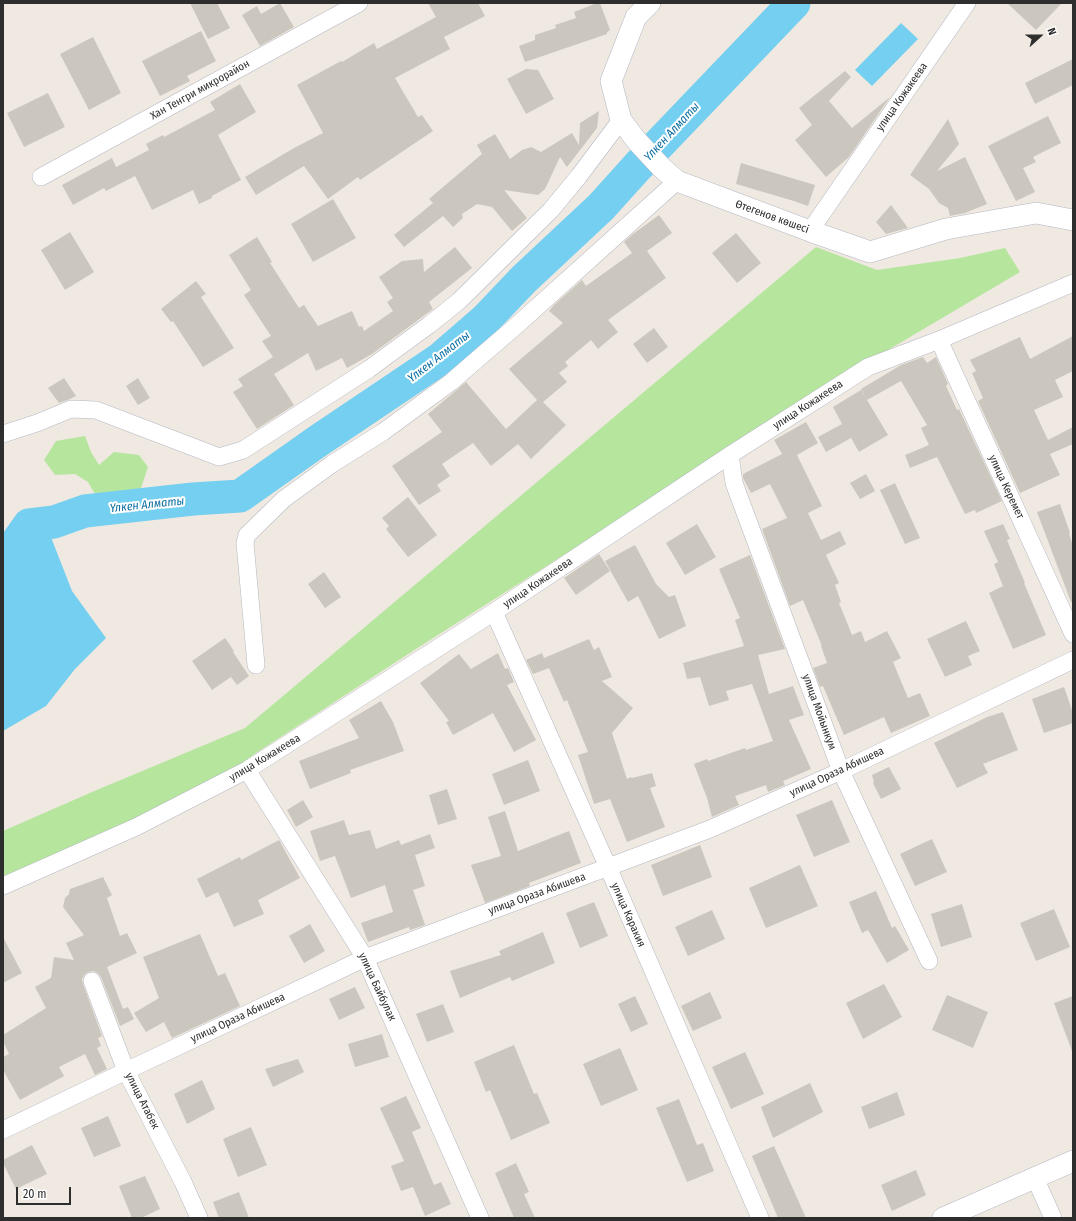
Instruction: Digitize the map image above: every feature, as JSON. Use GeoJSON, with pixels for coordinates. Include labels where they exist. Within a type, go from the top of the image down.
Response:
{"type":"FeatureCollection","features":[{"type":"Feature","properties":{"kind":"street","name":"Хан Тенгри микрорайон"},"geometry":{"type":"LineString","coordinates":[[41,177],[359,3]]}},
{"type":"Feature","properties":{"kind":"street","name":"Өтегенов көшесі"},"geometry":{"type":"LineString","coordinates":[[650,3],[636,17],[611,81],[621,120],[636,140],[670,174],[810,231],[870,252],[946,229],[1036,212],[1073,220]]}},
{"type":"Feature","properties":{"kind":"street","name":"улица Кожакеева"},"geometry":{"type":"LineString","coordinates":[[810,231],[968,3]]}},
{"type":"Feature","properties":{"kind":"street"},"geometry":{"type":"LineString","coordinates":[[3,434],[38,423],[71,409],[96,410],[219,457],[243,450],[369,369],[459,301],[551,210],[579,176],[621,120]]}},
{"type":"Feature","properties":{"kind":"street"},"geometry":{"type":"LineString","coordinates":[[256,665],[245,543],[247,535],[284,499],[332,464],[383,432],[451,382],[517,325],[670,174]]}},
{"type":"Feature","properties":{"kind":"street","name":"улица Кожакеева"},"geometry":{"type":"LineString","coordinates":[[3,886],[136,827],[247,770],[494,612],[730,455],[868,366],[939,340],[1073,283]]}},
{"type":"Feature","properties":{"kind":"street","name":"улица Керемет"},"geometry":{"type":"LineString","coordinates":[[939,340],[1073,634]]}},
{"type":"Feature","properties":{"kind":"street","name":"улица Мойынкум"},"geometry":{"type":"LineString","coordinates":[[730,455],[734,483],[841,771],[929,960]]}},
{"type":"Feature","properties":{"kind":"street","name":"улица Каракия"},"geometry":{"type":"LineString","coordinates":[[494,612],[608,867],[760,1218]]}},
{"type":"Feature","properties":{"kind":"street","name":"улица Ораза Абишева"},"geometry":{"type":"LineString","coordinates":[[3,1130],[365,958],[710,829],[841,771],[1073,660]]}},
{"type":"Feature","properties":{"kind":"street","name":"улица Байбулак"},"geometry":{"type":"LineString","coordinates":[[247,770],[365,958],[480,1218]]}},
{"type":"Feature","properties":{"kind":"street","name":"улица Атабек"},"geometry":{"type":"LineString","coordinates":[[92,981],[126,1071],[183,1182],[199,1218]]}},
{"type":"Feature","properties":{"kind":"street"},"geometry":{"type":"LineString","coordinates":[[943,1218],[1073,1161]]}},
{"type":"Feature","properties":{"kind":"street"},"geometry":{"type":"LineString","coordinates":[[1035,1178],[1053,1218]]}},
{"type":"Feature","properties":{"kind":"green space"},"geometry":{"type":"Polygon","coordinates":[[[816,247],[877,270],[960,258],[1005,248],[1020,272],[866,363],[419,647],[256,753],[214,784],[3,881],[3,831],[245,728],[816,247]]]}},
{"type":"Feature","properties":{"kind":"green space"},"geometry":{"type":"Polygon","coordinates":[[[85,436],[91,452],[99,465],[114,452],[139,455],[148,467],[141,488],[144,496],[93,503],[95,494],[88,482],[75,474],[55,475],[44,460],[56,441],[85,436]]]}},
{"type":"Feature","properties":{"kind":"water"},"geometry":{"type":"Polygon","coordinates":[[[901,23],[918,39],[872,86],[855,70],[901,23]]]}},
{"type":"Feature","properties":{"kind":"water"},"geometry":{"type":"Polygon","coordinates":[[[26,519],[38,530],[47,527],[72,591],[106,638],[75,669],[46,706],[3,731],[3,540],[26,519]]]}},
{"type":"Feature","properties":{"kind":"building"},"geometry":{"type":"Polygon","coordinates":[[[190,3],[217,3],[230,28],[208,39],[190,3]]]}},
{"type":"Feature","properties":{"kind":"building"},"geometry":{"type":"Polygon","coordinates":[[[280,3],[294,27],[260,46],[242,15],[257,6],[261,14],[280,3]]]}},
{"type":"Feature","properties":{"kind":"building"},"geometry":{"type":"Polygon","coordinates":[[[428,3],[478,3],[485,16],[444,37],[450,49],[395,78],[418,117],[422,115],[433,131],[360,180],[358,177],[328,199],[304,166],[256,195],[245,177],[323,133],[297,85],[341,61],[342,62],[374,43],[377,49],[436,17],[428,3]]]}},
{"type":"Feature","properties":{"kind":"building"},"geometry":{"type":"Polygon","coordinates":[[[600,3],[610,30],[607,34],[525,62],[519,46],[535,40],[535,35],[556,28],[555,25],[576,18],[574,12],[600,3]]]}},
{"type":"Feature","properties":{"kind":"building"},"geometry":{"type":"Polygon","coordinates":[[[1007,3],[1062,3],[1036,30],[1007,3]]]}},
{"type":"Feature","properties":{"kind":"building"},"geometry":{"type":"Polygon","coordinates":[[[201,31],[216,61],[187,76],[190,81],[160,96],[142,61],[201,31]]]}},
{"type":"Feature","properties":{"kind":"building"},"geometry":{"type":"Polygon","coordinates":[[[93,37],[121,93],[89,110],[60,54],[93,37]]]}},
{"type":"Feature","properties":{"kind":"building"},"geometry":{"type":"Polygon","coordinates":[[[1073,59],[1073,85],[1035,104],[1025,83],[1073,59]]]}},
{"type":"Feature","properties":{"kind":"building"},"geometry":{"type":"Polygon","coordinates":[[[526,69],[538,70],[554,99],[526,114],[507,79],[526,69]]]}},
{"type":"Feature","properties":{"kind":"building"},"geometry":{"type":"Polygon","coordinates":[[[845,71],[851,77],[829,101],[852,128],[890,97],[849,157],[826,177],[795,140],[812,125],[799,108],[845,71]]]}},
{"type":"Feature","properties":{"kind":"building"},"geometry":{"type":"Polygon","coordinates":[[[240,84],[256,112],[218,135],[241,180],[212,196],[212,198],[199,204],[193,190],[152,210],[135,176],[106,191],[104,188],[73,205],[62,185],[112,158],[116,167],[149,150],[146,144],[163,135],[164,137],[215,110],[210,102],[240,84]]]}},
{"type":"Feature","properties":{"kind":"building"},"geometry":{"type":"Polygon","coordinates":[[[48,93],[65,127],[24,147],[7,113],[48,93]]]}},
{"type":"Feature","properties":{"kind":"building"},"geometry":{"type":"Polygon","coordinates":[[[599,111],[597,128],[567,167],[560,157],[545,189],[538,195],[504,190],[527,218],[512,231],[492,207],[477,204],[462,214],[463,218],[453,227],[443,216],[404,247],[394,235],[433,203],[429,199],[482,154],[477,145],[495,134],[510,159],[522,150],[531,147],[541,152],[572,133],[579,145],[580,123],[599,111]]]}},
{"type":"Feature","properties":{"kind":"building"},"geometry":{"type":"Polygon","coordinates":[[[1048,116],[1061,143],[1033,157],[1036,162],[1023,168],[1035,192],[1016,201],[988,146],[1048,116]]]}},
{"type":"Feature","properties":{"kind":"building"},"geometry":{"type":"Polygon","coordinates":[[[948,119],[959,144],[937,171],[965,157],[987,204],[965,213],[950,216],[948,208],[939,203],[929,189],[910,175],[948,119]]]}},
{"type":"Feature","properties":{"kind":"building"},"geometry":{"type":"Polygon","coordinates":[[[741,163],[815,185],[808,206],[736,184],[741,163]]]}},
{"type":"Feature","properties":{"kind":"building"},"geometry":{"type":"Polygon","coordinates":[[[333,199],[356,238],[313,262],[291,224],[333,199]]]}},
{"type":"Feature","properties":{"kind":"building"},"geometry":{"type":"Polygon","coordinates":[[[891,205],[908,228],[886,234],[876,222],[891,205]]]}},
{"type":"Feature","properties":{"kind":"building"},"geometry":{"type":"Polygon","coordinates":[[[659,215],[672,233],[647,251],[666,278],[608,320],[618,332],[598,349],[591,340],[565,362],[568,366],[559,373],[567,382],[543,402],[566,425],[531,459],[518,444],[491,466],[473,443],[442,464],[450,476],[437,485],[441,491],[419,505],[392,466],[442,432],[428,414],[466,382],[506,429],[537,400],[509,369],[563,323],[549,311],[582,280],[586,286],[632,253],[624,242],[659,215]]]}},
{"type":"Feature","properties":{"kind":"building"},"geometry":{"type":"Polygon","coordinates":[[[70,232],[94,272],[65,290],[41,250],[70,232]]]}},
{"type":"Feature","properties":{"kind":"building"},"geometry":{"type":"Polygon","coordinates":[[[736,233],[761,263],[737,283],[712,253],[736,233]]]}},
{"type":"Feature","properties":{"kind":"building"},"geometry":{"type":"Polygon","coordinates":[[[257,237],[272,262],[270,263],[299,308],[304,305],[318,326],[352,311],[359,327],[362,326],[364,331],[393,311],[387,302],[393,298],[379,277],[402,261],[423,259],[424,272],[455,247],[472,268],[429,302],[433,309],[372,354],[347,368],[342,358],[316,371],[308,353],[274,374],[294,405],[257,429],[233,392],[243,386],[238,379],[273,357],[262,341],[271,336],[244,295],[251,290],[229,255],[257,237]]]}},
{"type":"Feature","properties":{"kind":"building"},"geometry":{"type":"Polygon","coordinates":[[[196,281],[206,294],[201,297],[234,348],[203,367],[173,321],[171,322],[161,309],[196,281]]]}},
{"type":"Feature","properties":{"kind":"building"},"geometry":{"type":"Polygon","coordinates":[[[654,328],[668,347],[647,363],[633,344],[654,328]]]}},
{"type":"Feature","properties":{"kind":"building"},"geometry":{"type":"Polygon","coordinates":[[[1073,336],[1073,371],[1055,380],[1063,397],[1034,410],[1048,440],[1073,427],[1073,444],[1050,454],[1060,475],[1020,493],[978,401],[983,398],[972,373],[976,371],[970,360],[1020,337],[1030,359],[1073,336]]]}},
{"type":"Feature","properties":{"kind":"building"},"geometry":{"type":"Polygon","coordinates":[[[923,357],[927,363],[936,357],[948,384],[946,386],[957,410],[959,409],[1002,501],[976,513],[975,510],[965,514],[937,457],[910,468],[905,455],[929,445],[921,428],[927,425],[901,381],[867,400],[861,389],[901,365],[923,357]]]}},
{"type":"Feature","properties":{"kind":"building"},"geometry":{"type":"Polygon","coordinates":[[[64,378],[76,396],[59,403],[48,388],[64,378]]]}},
{"type":"Feature","properties":{"kind":"building"},"geometry":{"type":"Polygon","coordinates":[[[138,378],[150,398],[138,405],[126,386],[138,378]]]}},
{"type":"Feature","properties":{"kind":"building"},"geometry":{"type":"Polygon","coordinates":[[[861,390],[888,435],[859,452],[851,438],[826,452],[818,437],[842,424],[833,407],[861,390]]]}},
{"type":"Feature","properties":{"kind":"building"},"geometry":{"type":"Polygon","coordinates":[[[806,422],[818,443],[797,455],[822,506],[808,513],[821,540],[840,531],[846,544],[826,555],[839,583],[835,585],[841,602],[839,603],[852,635],[861,631],[865,642],[887,631],[901,658],[893,662],[908,698],[920,693],[930,716],[891,733],[884,717],[844,735],[823,686],[820,687],[813,668],[827,663],[822,646],[803,600],[790,606],[762,529],[787,518],[770,484],[751,493],[743,478],[743,474],[782,454],[774,440],[806,422]]]}},
{"type":"Feature","properties":{"kind":"building"},"geometry":{"type":"Polygon","coordinates":[[[866,474],[875,491],[860,499],[850,483],[866,474]]]}},
{"type":"Feature","properties":{"kind":"building"},"geometry":{"type":"Polygon","coordinates":[[[895,483],[920,538],[905,544],[880,490],[895,483]]]}},
{"type":"Feature","properties":{"kind":"building"},"geometry":{"type":"Polygon","coordinates":[[[408,497],[437,535],[408,557],[386,529],[389,526],[382,518],[408,497]]]}},
{"type":"Feature","properties":{"kind":"building"},"geometry":{"type":"Polygon","coordinates":[[[1060,504],[1073,546],[1073,602],[1071,602],[1037,512],[1060,504]]]}},
{"type":"Feature","properties":{"kind":"building"},"geometry":{"type":"Polygon","coordinates":[[[697,524],[716,557],[685,575],[666,543],[697,524]]]}},
{"type":"Feature","properties":{"kind":"building"},"geometry":{"type":"Polygon","coordinates":[[[1003,524],[1010,539],[1007,540],[1046,635],[1013,649],[989,593],[1003,586],[994,564],[998,562],[984,531],[1003,524]]]}},
{"type":"Feature","properties":{"kind":"building"},"geometry":{"type":"Polygon","coordinates":[[[635,545],[656,584],[669,597],[675,595],[686,626],[659,639],[638,596],[628,602],[605,561],[635,545]]]}},
{"type":"Feature","properties":{"kind":"building"},"geometry":{"type":"Polygon","coordinates":[[[599,554],[610,571],[576,595],[564,578],[599,554]]]}},
{"type":"Feature","properties":{"kind":"building"},"geometry":{"type":"Polygon","coordinates":[[[750,555],[785,649],[758,655],[769,694],[793,686],[804,715],[789,720],[811,769],[783,781],[785,785],[768,792],[766,785],[735,796],[739,805],[712,817],[707,798],[694,764],[773,741],[752,684],[726,691],[729,700],[709,706],[700,677],[687,679],[683,663],[744,646],[735,620],[740,618],[719,569],[750,555]]]}},
{"type":"Feature","properties":{"kind":"building"},"geometry":{"type":"Polygon","coordinates":[[[324,572],[341,597],[325,608],[308,584],[324,572]]]}},
{"type":"Feature","properties":{"kind":"building"},"geometry":{"type":"Polygon","coordinates":[[[966,621],[980,651],[968,656],[972,665],[945,677],[927,639],[966,621]]]}},
{"type":"Feature","properties":{"kind":"building"},"geometry":{"type":"Polygon","coordinates":[[[225,638],[249,676],[237,685],[231,677],[212,690],[192,661],[225,638]]]}},
{"type":"Feature","properties":{"kind":"building"},"geometry":{"type":"Polygon","coordinates":[[[589,639],[594,650],[599,647],[612,677],[602,681],[633,708],[612,733],[627,779],[652,773],[656,786],[650,788],[665,827],[627,842],[610,799],[594,804],[578,755],[588,752],[567,700],[564,702],[549,668],[533,674],[526,660],[542,653],[544,658],[589,639]]]}},
{"type":"Feature","properties":{"kind":"building"},"geometry":{"type":"Polygon","coordinates":[[[498,653],[505,669],[508,668],[514,682],[507,685],[536,740],[514,752],[493,713],[453,735],[446,722],[449,721],[420,683],[459,654],[471,669],[498,653]]]}},
{"type":"Feature","properties":{"kind":"building"},"geometry":{"type":"Polygon","coordinates":[[[1064,687],[1073,713],[1073,723],[1044,733],[1032,699],[1064,687]]]}},
{"type":"Feature","properties":{"kind":"building"},"geometry":{"type":"Polygon","coordinates":[[[381,701],[393,722],[404,751],[350,770],[351,773],[310,789],[299,761],[359,738],[349,720],[381,701]]]}},
{"type":"Feature","properties":{"kind":"building"},"geometry":{"type":"Polygon","coordinates":[[[1003,712],[1018,750],[983,764],[988,773],[957,788],[934,743],[987,717],[1003,712]]]}},
{"type":"Feature","properties":{"kind":"building"},"geometry":{"type":"Polygon","coordinates":[[[528,760],[540,791],[504,805],[492,774],[528,760]]]}},
{"type":"Feature","properties":{"kind":"building"},"geometry":{"type":"Polygon","coordinates":[[[889,767],[901,789],[881,799],[873,783],[872,775],[889,767]]]}},
{"type":"Feature","properties":{"kind":"building"},"geometry":{"type":"Polygon","coordinates":[[[447,789],[457,819],[438,825],[429,795],[447,789]]]}},
{"type":"Feature","properties":{"kind":"building"},"geometry":{"type":"Polygon","coordinates":[[[303,800],[313,817],[296,827],[287,810],[303,800]]]}},
{"type":"Feature","properties":{"kind":"building"},"geometry":{"type":"Polygon","coordinates":[[[832,800],[850,842],[814,857],[796,815],[832,800]]]}},
{"type":"Feature","properties":{"kind":"building"},"geometry":{"type":"Polygon","coordinates":[[[505,811],[518,851],[569,831],[581,863],[529,883],[530,886],[485,903],[471,865],[501,856],[488,817],[505,811]]]}},
{"type":"Feature","properties":{"kind":"building"},"geometry":{"type":"Polygon","coordinates":[[[344,820],[349,835],[370,830],[376,849],[399,840],[401,845],[430,834],[435,848],[415,855],[425,886],[413,890],[425,925],[410,930],[409,927],[368,942],[361,923],[393,912],[385,885],[351,898],[335,856],[320,861],[310,831],[344,820]]]}},
{"type":"Feature","properties":{"kind":"building"},"geometry":{"type":"Polygon","coordinates":[[[932,839],[947,872],[915,886],[900,854],[932,839]]]}},
{"type":"Feature","properties":{"kind":"building"},"geometry":{"type":"Polygon","coordinates":[[[279,840],[300,878],[258,900],[264,914],[234,927],[218,892],[206,898],[197,879],[240,857],[241,860],[279,840]]]}},
{"type":"Feature","properties":{"kind":"building"},"geometry":{"type":"Polygon","coordinates":[[[700,845],[712,877],[663,896],[651,865],[700,845]]]}},
{"type":"Feature","properties":{"kind":"building"},"geometry":{"type":"Polygon","coordinates":[[[800,865],[818,906],[766,928],[749,888],[800,865]]]}},
{"type":"Feature","properties":{"kind":"building"},"geometry":{"type":"Polygon","coordinates":[[[103,877],[112,895],[107,898],[120,936],[127,933],[137,953],[107,967],[123,1009],[128,1007],[134,1019],[120,1026],[99,974],[94,971],[85,974],[82,979],[83,984],[102,1036],[98,1038],[101,1046],[97,1048],[107,1069],[95,1075],[85,1054],[59,1067],[64,1076],[20,1100],[3,1070],[3,1057],[9,1054],[3,1041],[3,1035],[46,1008],[35,987],[51,978],[54,957],[74,960],[66,943],[84,935],[63,907],[65,898],[69,894],[70,889],[103,877]]]}},
{"type":"Feature","properties":{"kind":"building"},"geometry":{"type":"Polygon","coordinates":[[[876,891],[892,928],[895,926],[909,950],[887,963],[868,930],[862,933],[849,902],[876,891]]]}},
{"type":"Feature","properties":{"kind":"building"},"geometry":{"type":"Polygon","coordinates":[[[594,902],[608,936],[580,948],[566,913],[594,902]]]}},
{"type":"Feature","properties":{"kind":"building"},"geometry":{"type":"Polygon","coordinates":[[[962,904],[972,937],[941,947],[931,914],[962,904]]]}},
{"type":"Feature","properties":{"kind":"building"},"geometry":{"type":"Polygon","coordinates":[[[1054,909],[1070,947],[1036,961],[1020,923],[1054,909]]]}},
{"type":"Feature","properties":{"kind":"building"},"geometry":{"type":"Polygon","coordinates":[[[712,910],[725,939],[688,956],[675,927],[712,910]]]}},
{"type":"Feature","properties":{"kind":"building"},"geometry":{"type":"Polygon","coordinates":[[[310,924],[325,951],[304,963],[289,936],[310,924]]]}},
{"type":"Feature","properties":{"kind":"building"},"geometry":{"type":"Polygon","coordinates":[[[543,932],[555,963],[512,981],[510,977],[460,998],[450,971],[501,955],[499,951],[543,932]]]}},
{"type":"Feature","properties":{"kind":"building"},"geometry":{"type":"Polygon","coordinates":[[[200,934],[218,976],[225,973],[240,1006],[172,1038],[164,1022],[146,1032],[134,1013],[159,998],[143,957],[200,934]]]}},
{"type":"Feature","properties":{"kind":"building"},"geometry":{"type":"Polygon","coordinates":[[[3,937],[22,973],[3,983],[3,937]]]}},
{"type":"Feature","properties":{"kind":"building"},"geometry":{"type":"Polygon","coordinates":[[[884,984],[902,1017],[863,1039],[846,1003],[884,984]]]}},
{"type":"Feature","properties":{"kind":"building"},"geometry":{"type":"Polygon","coordinates":[[[355,987],[365,1008],[339,1020],[329,999],[355,987]]]}},
{"type":"Feature","properties":{"kind":"building"},"geometry":{"type":"Polygon","coordinates":[[[710,992],[722,1018],[693,1031],[681,1006],[710,992]]]}},
{"type":"Feature","properties":{"kind":"building"},"geometry":{"type":"Polygon","coordinates":[[[947,995],[988,1012],[973,1048],[932,1030],[947,995]]]}},
{"type":"Feature","properties":{"kind":"building"},"geometry":{"type":"Polygon","coordinates":[[[635,996],[648,1024],[631,1032],[618,1004],[635,996]]]}},
{"type":"Feature","properties":{"kind":"building"},"geometry":{"type":"Polygon","coordinates":[[[1073,996],[1073,1050],[1072,1051],[1054,1003],[1073,996]]]}},
{"type":"Feature","properties":{"kind":"building"},"geometry":{"type":"Polygon","coordinates":[[[443,1004],[454,1032],[427,1042],[416,1014],[443,1004]]]}},
{"type":"Feature","properties":{"kind":"building"},"geometry":{"type":"Polygon","coordinates":[[[382,1034],[389,1057],[355,1067],[348,1044],[382,1034]]]}},
{"type":"Feature","properties":{"kind":"building"},"geometry":{"type":"Polygon","coordinates":[[[514,1045],[534,1094],[537,1093],[550,1123],[511,1140],[490,1090],[486,1092],[474,1062],[514,1045]]]}},
{"type":"Feature","properties":{"kind":"building"},"geometry":{"type":"Polygon","coordinates":[[[620,1048],[638,1090],[601,1106],[583,1064],[620,1048]]]}},
{"type":"Feature","properties":{"kind":"building"},"geometry":{"type":"Polygon","coordinates":[[[745,1052],[764,1094],[731,1109],[712,1067],[745,1052]]]}},
{"type":"Feature","properties":{"kind":"building"},"geometry":{"type":"Polygon","coordinates":[[[298,1059],[304,1072],[273,1087],[265,1069],[298,1059]]]}},
{"type":"Feature","properties":{"kind":"building"},"geometry":{"type":"Polygon","coordinates":[[[202,1080],[215,1109],[187,1124],[174,1094],[202,1080]]]}},
{"type":"Feature","properties":{"kind":"building"},"geometry":{"type":"Polygon","coordinates":[[[810,1083],[823,1112],[773,1138],[761,1107],[810,1083]]]}},
{"type":"Feature","properties":{"kind":"building"},"geometry":{"type":"Polygon","coordinates":[[[897,1092],[905,1115],[869,1129],[861,1107],[897,1092]]]}},
{"type":"Feature","properties":{"kind":"building"},"geometry":{"type":"Polygon","coordinates":[[[406,1096],[421,1128],[412,1132],[434,1185],[441,1182],[451,1204],[425,1216],[413,1187],[401,1191],[391,1166],[404,1161],[380,1108],[406,1096]]]}},
{"type":"Feature","properties":{"kind":"building"},"geometry":{"type":"Polygon","coordinates":[[[679,1099],[697,1145],[703,1143],[714,1171],[687,1182],[656,1108],[679,1099]]]}},
{"type":"Feature","properties":{"kind":"building"},"geometry":{"type":"Polygon","coordinates":[[[108,1116],[121,1146],[94,1157],[81,1128],[108,1116]]]}},
{"type":"Feature","properties":{"kind":"building"},"geometry":{"type":"Polygon","coordinates":[[[251,1127],[267,1165],[238,1177],[223,1139],[251,1127]]]}},
{"type":"Feature","properties":{"kind":"building"},"geometry":{"type":"Polygon","coordinates":[[[32,1145],[47,1174],[16,1189],[3,1163],[3,1160],[32,1145]]]}},
{"type":"Feature","properties":{"kind":"building"},"geometry":{"type":"Polygon","coordinates":[[[774,1146],[806,1218],[778,1218],[752,1156],[774,1146]]]}},
{"type":"Feature","properties":{"kind":"building"},"geometry":{"type":"Polygon","coordinates":[[[516,1163],[529,1192],[524,1194],[535,1218],[514,1218],[495,1173],[516,1163]]]}},
{"type":"Feature","properties":{"kind":"building"},"geometry":{"type":"Polygon","coordinates":[[[916,1170],[926,1195],[892,1211],[881,1185],[916,1170]]]}},
{"type":"Feature","properties":{"kind":"building"},"geometry":{"type":"Polygon","coordinates":[[[145,1176],[160,1209],[141,1218],[132,1218],[119,1186],[145,1176]]]}},
{"type":"Feature","properties":{"kind":"building"},"geometry":{"type":"Polygon","coordinates":[[[239,1192],[249,1218],[219,1218],[213,1202],[239,1192]]]}},
{"type":"Feature","properties":{"kind":"waterway","name":"Үлкен Алматы"},"geometry":{"type":"LineString","coordinates":[[3,562],[29,525],[54,522],[85,511],[193,499],[240,496],[318,441],[440,359],[485,320],[524,279],[601,207],[638,166],[794,3]]}}]}
